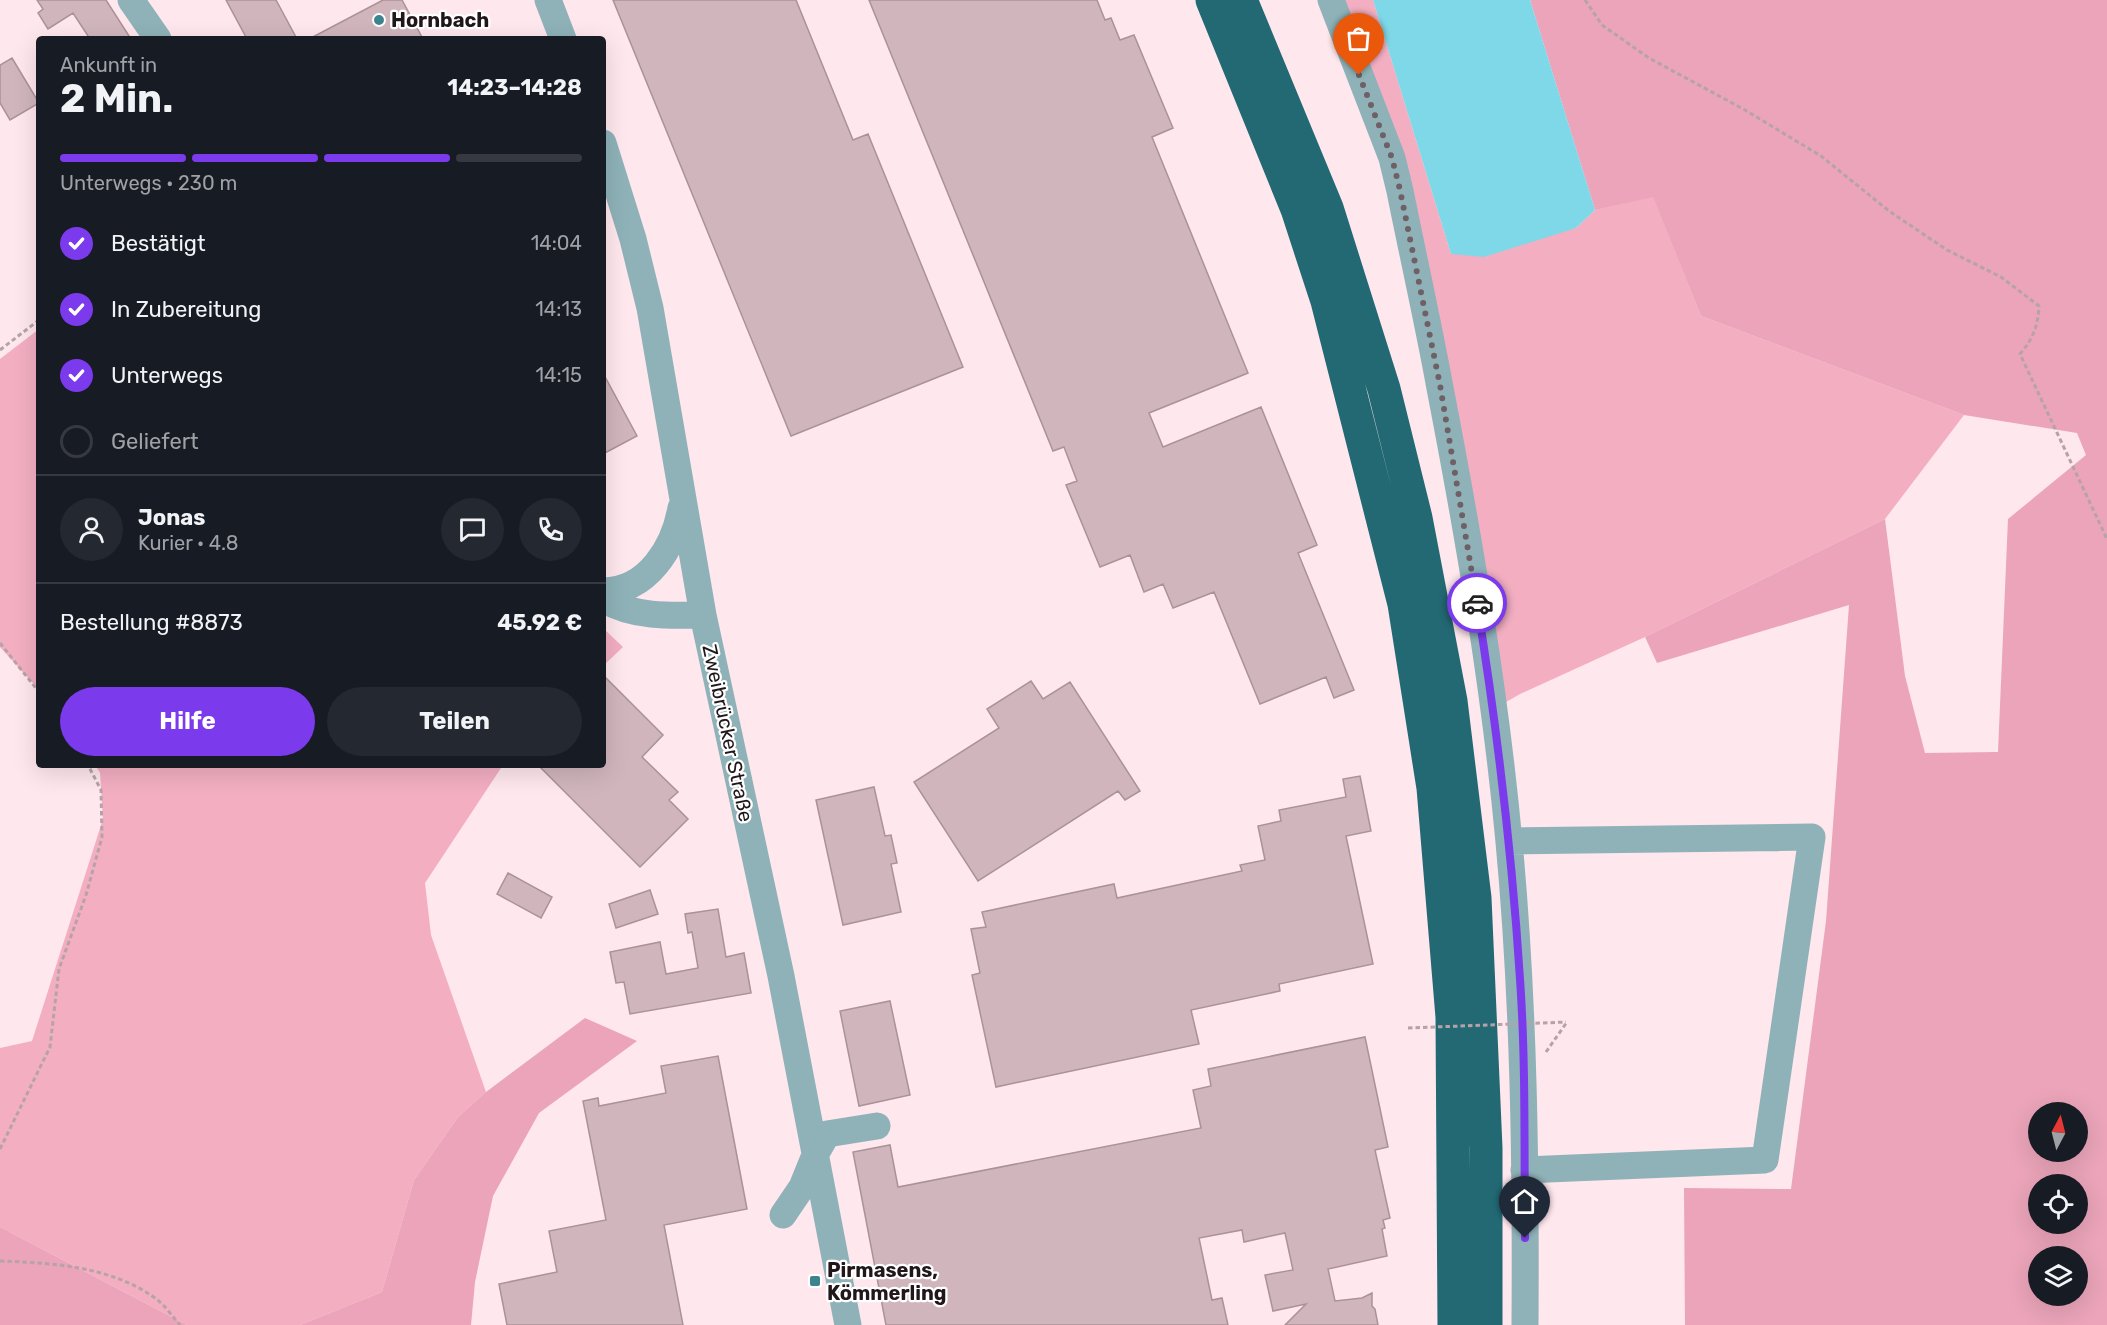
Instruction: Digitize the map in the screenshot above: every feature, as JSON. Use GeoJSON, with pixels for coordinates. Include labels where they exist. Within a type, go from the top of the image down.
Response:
{"type":"FeatureCollection","features":[{"type":"Feature","properties":{"kind":"highway"},"geometry":{"type":"LineString","coordinates":[[1212,0],[1297,209],[1327,301],[1404,604],[1432,788],[1452,1017],[1454,1325]]}},
{"type":"Feature","properties":{"kind":"highway"},"geometry":{"type":"LineString","coordinates":[[1241,0],[1327,208],[1384,389],[1416,518],[1451,701],[1475,898],[1486,1148],[1486,1325]]}},
{"type":"Feature","properties":{"kind":"street"},"geometry":{"type":"LineString","coordinates":[[131,0],[156,36]]}},
{"type":"Feature","properties":{"kind":"street"},"geometry":{"type":"LineString","coordinates":[[548,0],[562,36]]}},
{"type":"Feature","properties":{"kind":"street"},"geometry":{"type":"LineString","coordinates":[[1331,0],[1392,158],[1400,190],[1461,500],[1494,709],[1509,841],[1520,981],[1525,1325]]}},
{"type":"Feature","properties":{"kind":"street","name":"Zweibrücker Straße"},"geometry":{"type":"LineString","coordinates":[[606,152],[633,239],[650,308],[703,615],[781,976],[848,1325]]}},
{"type":"Feature","properties":{"kind":"street"},"geometry":{"type":"LineString","coordinates":[[606,591],[629,585],[658,564],[673,538],[682,501]]}},
{"type":"Feature","properties":{"kind":"street"},"geometry":{"type":"LineString","coordinates":[[606,601],[637,612],[658,615],[703,615]]}},
{"type":"Feature","properties":{"kind":"street"},"geometry":{"type":"LineString","coordinates":[[1509,841],[1812,837],[1765,1160],[1524,1170]]}},
{"type":"Feature","properties":{"kind":"street"},"geometry":{"type":"LineString","coordinates":[[783,1215],[801,1188],[827,1134],[877,1126]]}},
{"type":"Feature","properties":{"kind":"path"},"geometry":{"type":"LineString","coordinates":[[1586,0],[1602,25],[1648,57],[1745,110],[1821,156],[1888,211],[1947,249],[2001,277],[2039,306],[2038,321],[2032,341],[2020,354],[2107,539]]}},
{"type":"Feature","properties":{"kind":"path"},"geometry":{"type":"LineString","coordinates":[[0,351],[36,322]]}},
{"type":"Feature","properties":{"kind":"path"},"geometry":{"type":"LineString","coordinates":[[0,643],[36,688]]}},
{"type":"Feature","properties":{"kind":"path"},"geometry":{"type":"LineString","coordinates":[[0,1149],[50,1047],[59,969],[86,895],[102,837],[101,790],[90,768]]}},
{"type":"Feature","properties":{"kind":"path"},"geometry":{"type":"LineString","coordinates":[[1408,1028],[1567,1022],[1533,1070],[1523,1069]]}},
{"type":"Feature","properties":{"kind":"path"},"geometry":{"type":"LineString","coordinates":[[0,1261],[48,1263],[87,1269],[126,1281],[157,1299],[180,1325]]}},
{"type":"Feature","properties":{"kind":"shaded area"},"geometry":{"type":"Polygon","coordinates":[[[1331,0],[1373,0],[1451,254],[1576,228],[1595,210],[1653,196],[1701,316],[1964,415],[1885,519],[1645,637],[1520,694],[1494,709],[1411,246],[1331,0]]]}},
{"type":"Feature","properties":{"kind":"shaded area"},"geometry":{"type":"Polygon","coordinates":[[[1530,0],[2107,0],[2107,1325],[1685,1325],[1684,1188],[1791,1189],[1826,921],[1849,605],[1657,663],[1645,637],[1885,519],[1905,676],[1925,753],[1998,752],[2008,519],[2086,455],[2077,433],[1964,415],[1701,316],[1653,197],[1595,210],[1530,0]]]}},
{"type":"Feature","properties":{"kind":"shaded area"},"geometry":{"type":"Polygon","coordinates":[[[36,331],[36,687],[0,647],[0,359],[36,331]]]}},
{"type":"Feature","properties":{"kind":"shaded area"},"geometry":{"type":"Polygon","coordinates":[[[606,631],[623,647],[606,663],[606,631]]]}},
{"type":"Feature","properties":{"kind":"shaded area"},"geometry":{"type":"Polygon","coordinates":[[[97,768],[501,768],[425,883],[431,935],[486,1092],[458,1117],[414,1180],[382,1292],[300,1325],[187,1325],[0,1227],[0,1048],[32,1041],[103,819],[100,773],[97,768]]]}},
{"type":"Feature","properties":{"kind":"shaded area"},"geometry":{"type":"Polygon","coordinates":[[[585,1018],[637,1041],[539,1113],[493,1196],[475,1282],[471,1325],[300,1325],[382,1292],[414,1180],[458,1117],[486,1092],[585,1018]]]}},
{"type":"Feature","properties":{"kind":"shaded area"},"geometry":{"type":"Polygon","coordinates":[[[0,1227],[187,1325],[0,1325],[0,1227]]]}},
{"type":"Feature","properties":{"kind":"water"},"geometry":{"type":"Polygon","coordinates":[[[1373,0],[1530,0],[1595,210],[1576,228],[1484,257],[1451,254],[1373,0]]]}},
{"type":"Feature","properties":{"kind":"building"},"geometry":{"type":"Polygon","coordinates":[[[37,0],[106,0],[129,36],[88,36],[73,13],[48,29],[38,13],[43,9],[37,0]]]}},
{"type":"Feature","properties":{"kind":"building"},"geometry":{"type":"Polygon","coordinates":[[[226,0],[276,0],[295,36],[245,36],[226,0]]]}},
{"type":"Feature","properties":{"kind":"building","name":"Hornbach"},"geometry":{"type":"Polygon","coordinates":[[[383,0],[402,0],[421,36],[315,36],[383,0]]]}},
{"type":"Feature","properties":{"kind":"building"},"geometry":{"type":"Polygon","coordinates":[[[613,0],[796,0],[853,140],[868,134],[963,367],[791,436],[613,0]]]}},
{"type":"Feature","properties":{"kind":"building"},"geometry":{"type":"Polygon","coordinates":[[[869,0],[1097,0],[1105,20],[1111,18],[1120,40],[1134,35],[1173,128],[1152,137],[1248,373],[1149,413],[1163,447],[1261,407],[1317,545],[1298,553],[1354,690],[1334,698],[1326,677],[1260,704],[1214,592],[1173,608],[1163,584],[1144,592],[1130,555],[1100,567],[1066,485],[1077,481],[1064,447],[1053,451],[869,0]]]}},
{"type":"Feature","properties":{"kind":"building"},"geometry":{"type":"Polygon","coordinates":[[[12,58],[36,98],[36,105],[10,120],[0,103],[0,65],[12,58]]]}},
{"type":"Feature","properties":{"kind":"building"},"geometry":{"type":"Polygon","coordinates":[[[606,379],[637,436],[606,452],[606,379]]]}},
{"type":"Feature","properties":{"kind":"building"},"geometry":{"type":"Polygon","coordinates":[[[606,678],[663,735],[642,757],[678,792],[669,800],[688,819],[640,867],[541,768],[606,768],[606,678]]]}},
{"type":"Feature","properties":{"kind":"building"},"geometry":{"type":"Polygon","coordinates":[[[1031,681],[1043,699],[1070,682],[1140,791],[1125,800],[1118,791],[978,881],[914,782],[999,728],[987,709],[1031,681]]]}},
{"type":"Feature","properties":{"kind":"building"},"geometry":{"type":"Polygon","coordinates":[[[1360,776],[1371,831],[1346,836],[1373,964],[1279,984],[1280,991],[1191,1010],[1199,1044],[996,1087],[972,975],[980,973],[971,929],[986,927],[982,912],[1114,884],[1117,898],[1242,871],[1240,865],[1265,860],[1258,826],[1281,821],[1279,810],[1346,797],[1343,779],[1360,776]]]}},
{"type":"Feature","properties":{"kind":"building"},"geometry":{"type":"Polygon","coordinates":[[[874,787],[885,836],[891,835],[897,863],[891,864],[901,912],[843,925],[816,800],[874,787]]]}},
{"type":"Feature","properties":{"kind":"building"},"geometry":{"type":"Polygon","coordinates":[[[508,873],[552,897],[541,918],[497,894],[508,873]]]}},
{"type":"Feature","properties":{"kind":"building"},"geometry":{"type":"Polygon","coordinates":[[[650,890],[658,914],[616,928],[609,904],[650,890]]]}},
{"type":"Feature","properties":{"kind":"building"},"geometry":{"type":"Polygon","coordinates":[[[718,909],[726,957],[744,953],[751,993],[630,1014],[624,982],[616,983],[610,952],[660,942],[666,974],[698,968],[692,932],[688,933],[685,914],[718,909]]]}},
{"type":"Feature","properties":{"kind":"building"},"geometry":{"type":"Polygon","coordinates":[[[890,1001],[910,1095],[859,1106],[840,1011],[890,1001]]]}},
{"type":"Feature","properties":{"kind":"building"},"geometry":{"type":"Polygon","coordinates":[[[1365,1037],[1388,1147],[1375,1150],[1390,1218],[1383,1220],[1385,1228],[1382,1229],[1387,1256],[1328,1269],[1335,1301],[1362,1298],[1372,1293],[1372,1306],[1375,1309],[1378,1325],[1285,1325],[1306,1304],[1273,1311],[1265,1275],[1293,1270],[1285,1233],[1244,1242],[1242,1230],[1199,1238],[1212,1300],[1222,1298],[1228,1325],[886,1325],[853,1152],[890,1145],[898,1187],[1201,1128],[1193,1090],[1211,1086],[1208,1069],[1365,1037]]]}},
{"type":"Feature","properties":{"kind":"building"},"geometry":{"type":"Polygon","coordinates":[[[718,1056],[747,1209],[664,1225],[683,1325],[507,1325],[499,1284],[557,1272],[549,1231],[606,1220],[583,1101],[598,1098],[599,1106],[666,1093],[661,1066],[718,1056]]]}},
{"type":"Feature","properties":{"kind":"way so far"},"geometry":{"type":"LineString","coordinates":[[1359,75],[1392,158],[1400,190],[1440,385],[1477,603]]}},
{"type":"Feature","properties":{"kind":"place","name":"Hornbach"},"geometry":{"type":"Point","coordinates":[379,20]}},
{"type":"Feature","properties":{"kind":"place","name":"Pirmasens, Kömmerling"},"geometry":{"type":"Point","coordinates":[815,1281]}},
{"type":"Feature","properties":{"kind":"route"},"geometry":{"type":"LineString","coordinates":[[1477,603],[1494,709],[1509,841],[1520,981],[1524,1088],[1525,1238]]}}]}
